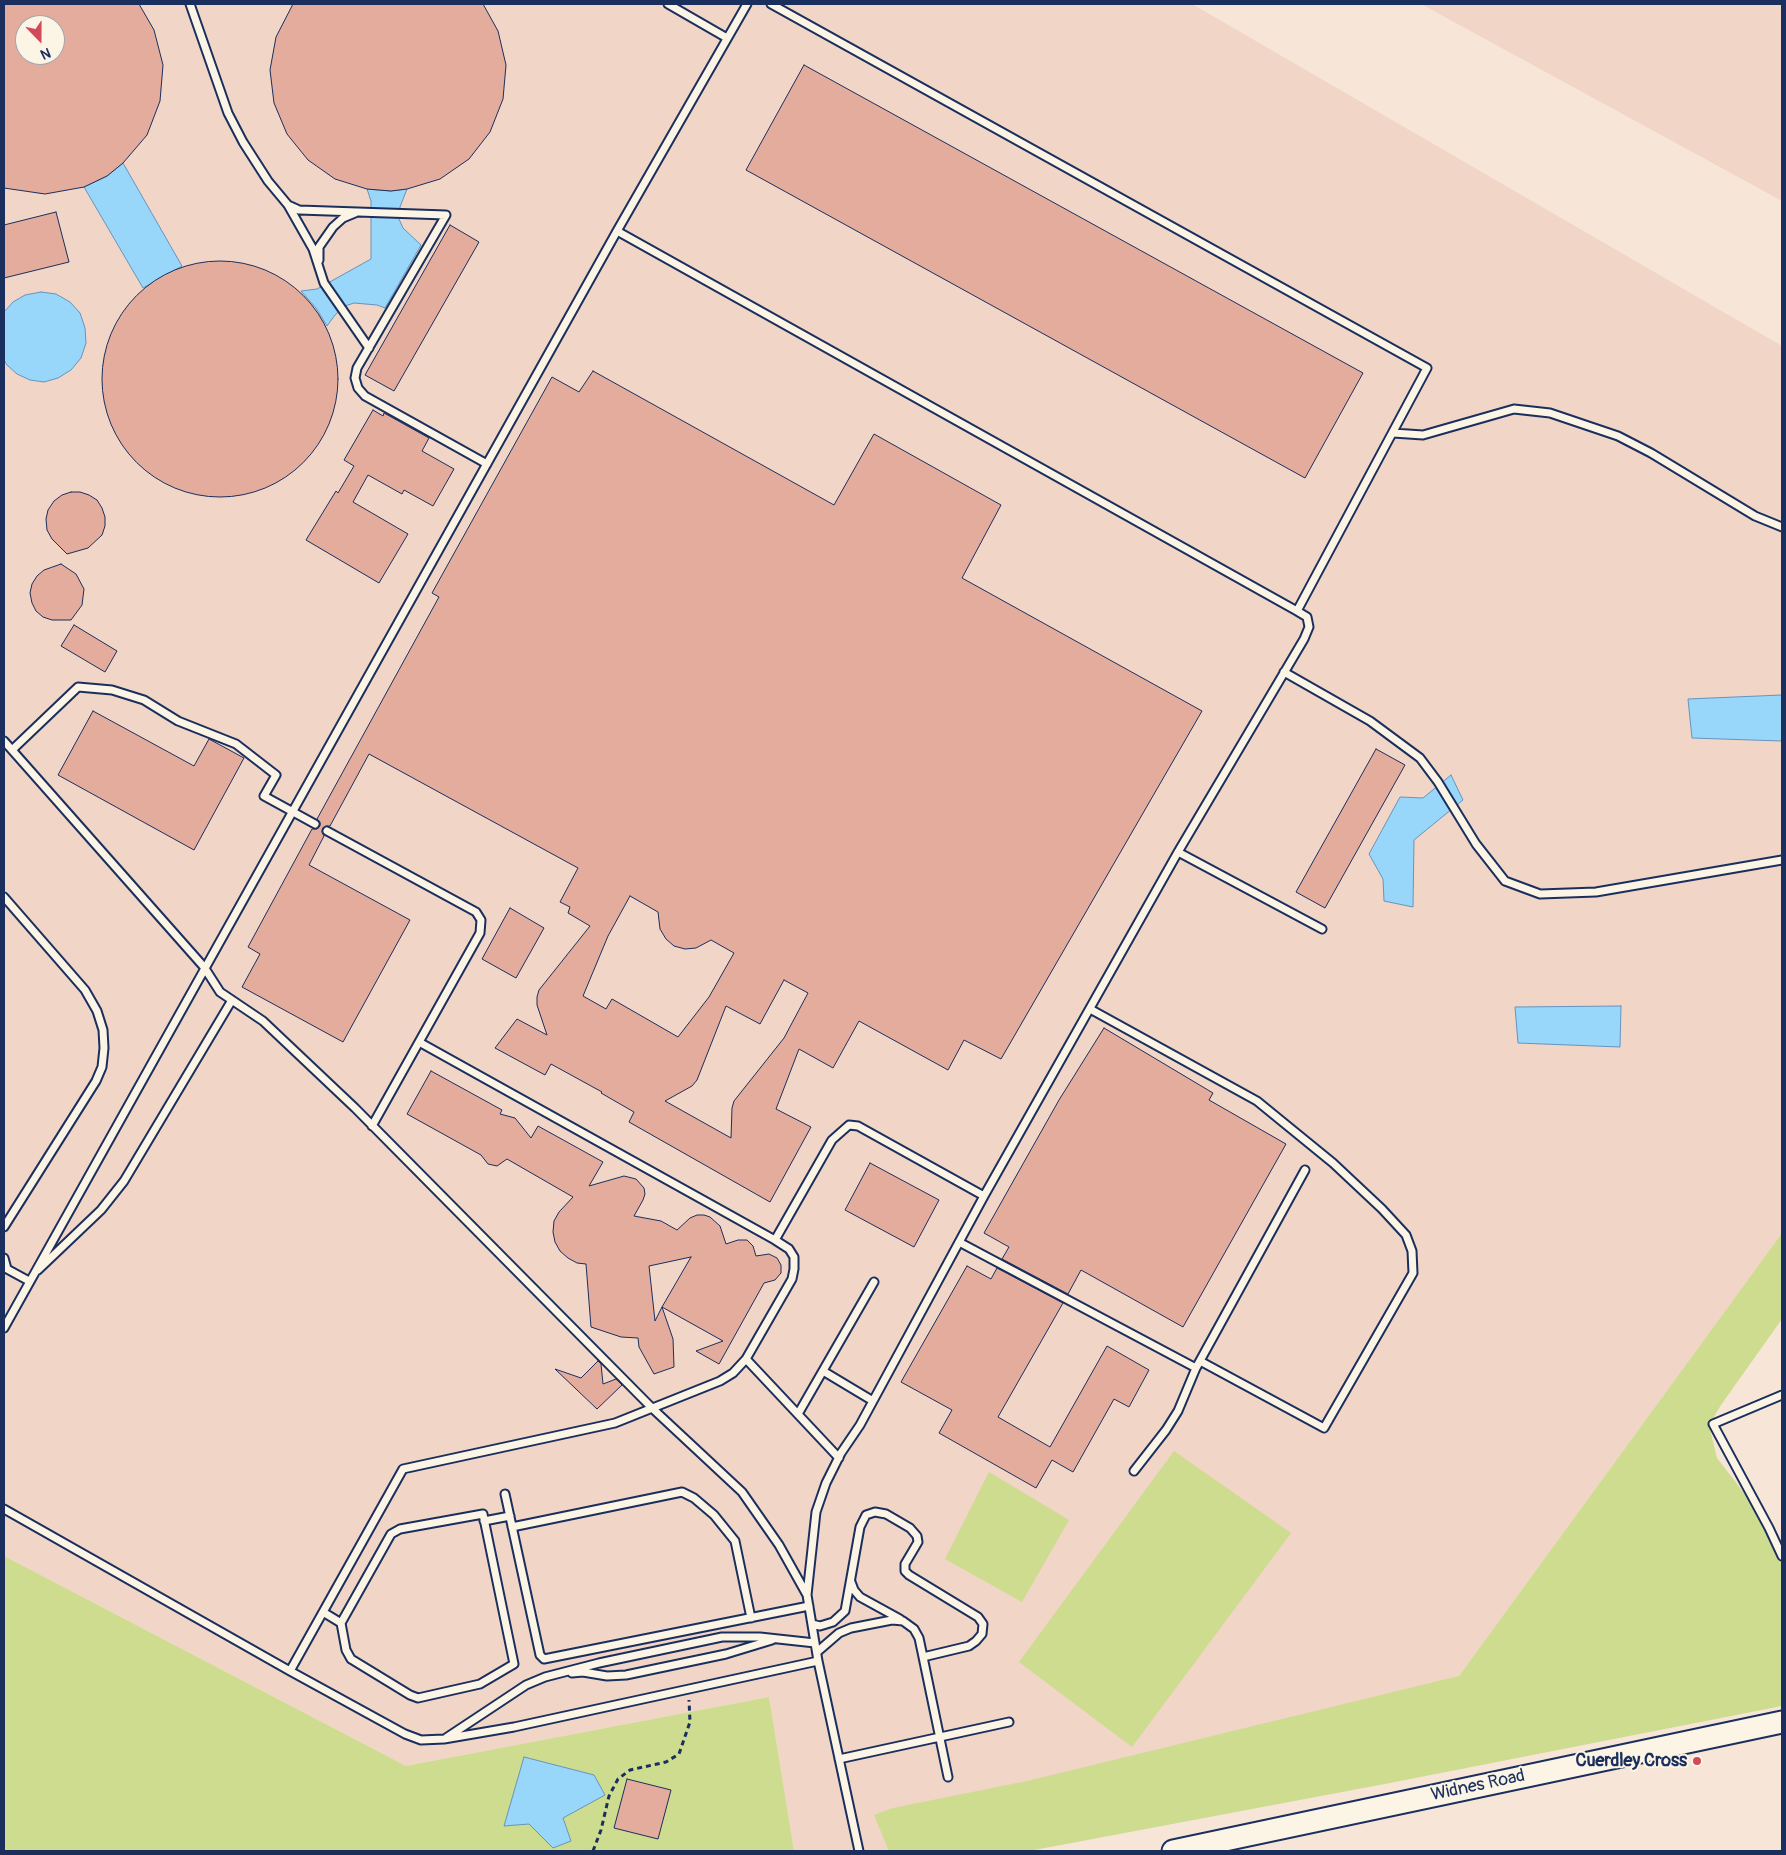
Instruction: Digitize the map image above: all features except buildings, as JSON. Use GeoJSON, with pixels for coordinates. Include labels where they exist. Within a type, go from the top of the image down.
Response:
{"type":"FeatureCollection","features":[{"type":"Feature","properties":{"kind":"main road","name":"Widnes Road"},"geometry":{"type":"LineString","coordinates":[[1174,1851],[1782,1722]]}},
{"type":"Feature","properties":{"kind":"lane"},"geometry":{"type":"LineString","coordinates":[[190,4],[228,113],[242,142],[263,174],[288,205],[313,249],[324,283],[369,348]]}},
{"type":"Feature","properties":{"kind":"lane"},"geometry":{"type":"LineString","coordinates":[[668,4],[727,38]]}},
{"type":"Feature","properties":{"kind":"lane"},"geometry":{"type":"LineString","coordinates":[[4,1328],[204,967],[746,4]]}},
{"type":"Feature","properties":{"kind":"lane"},"geometry":{"type":"LineString","coordinates":[[771,4],[1427,368],[1297,611]]}},
{"type":"Feature","properties":{"kind":"lane"},"geometry":{"type":"LineString","coordinates":[[288,205],[299,210],[446,215],[357,368],[355,378],[358,388],[365,396],[487,464]]}},
{"type":"Feature","properties":{"kind":"lane"},"geometry":{"type":"LineString","coordinates":[[319,266],[319,247],[333,227],[343,218],[359,212]]}},
{"type":"Feature","properties":{"kind":"lane"},"geometry":{"type":"LineString","coordinates":[[617,231],[1297,611],[1307,617],[1309,627],[1304,639],[1178,852],[984,1196],[860,1425],[826,1483],[816,1512],[807,1595],[818,1661],[859,1851]]}},
{"type":"Feature","properties":{"kind":"lane"},"geometry":{"type":"LineString","coordinates":[[1393,433],[1423,435],[1514,409],[1550,413],[1618,436],[1651,453],[1755,516],[1782,527]]}},
{"type":"Feature","properties":{"kind":"lane"},"geometry":{"type":"LineString","coordinates":[[1284,672],[1370,721],[1420,758],[1438,782],[1476,844],[1505,881],[1540,894],[1596,892],[1782,860]]}},
{"type":"Feature","properties":{"kind":"lane"},"geometry":{"type":"LineString","coordinates":[[12,750],[78,686],[112,690],[144,700],[178,721],[236,744],[276,775],[264,796],[315,824]]}},
{"type":"Feature","properties":{"kind":"lane"},"geometry":{"type":"LineString","coordinates":[[4,741],[204,967],[220,992],[263,1021],[372,1126],[653,1409],[742,1492],[778,1545],[807,1595]]}},
{"type":"Feature","properties":{"kind":"lane"},"geometry":{"type":"LineString","coordinates":[[327,831],[476,912],[481,920],[480,933],[372,1126]]}},
{"type":"Feature","properties":{"kind":"lane"},"geometry":{"type":"LineString","coordinates":[[1178,852],[1322,930]]}},
{"type":"Feature","properties":{"kind":"lane"},"geometry":{"type":"LineString","coordinates":[[4,897],[85,990],[97,1011],[101,1024],[104,1048],[102,1067],[96,1082],[4,1227]]}},
{"type":"Feature","properties":{"kind":"lane"},"geometry":{"type":"LineString","coordinates":[[30,1278],[101,1210],[124,1181],[232,1000]]}},
{"type":"Feature","properties":{"kind":"lane"},"geometry":{"type":"LineString","coordinates":[[1090,1009],[1258,1101],[1333,1163],[1382,1208],[1406,1235],[1412,1251],[1413,1273],[1324,1428],[1200,1361]]}},
{"type":"Feature","properties":{"kind":"lane"},"geometry":{"type":"LineString","coordinates":[[290,1671],[403,1468],[615,1423],[720,1381],[733,1373],[746,1359],[792,1279],[794,1257],[789,1249],[775,1240],[419,1042]]}},
{"type":"Feature","properties":{"kind":"lane"},"geometry":{"type":"LineString","coordinates":[[775,1240],[832,1140],[848,1125],[858,1126],[984,1196]]}},
{"type":"Feature","properties":{"kind":"lane"},"geometry":{"type":"LineString","coordinates":[[1134,1471],[1166,1430],[1178,1411],[1196,1368],[1305,1170]]}},
{"type":"Feature","properties":{"kind":"lane"},"geometry":{"type":"LineString","coordinates":[[959,1242],[1196,1368]]}},
{"type":"Feature","properties":{"kind":"lane"},"geometry":{"type":"LineString","coordinates":[[4,1258],[7,1269],[30,1278]]}},
{"type":"Feature","properties":{"kind":"lane"},"geometry":{"type":"LineString","coordinates":[[798,1414],[874,1282]]}},
{"type":"Feature","properties":{"kind":"lane"},"geometry":{"type":"LineString","coordinates":[[746,1359],[839,1458]]}},
{"type":"Feature","properties":{"kind":"lane"},"geometry":{"type":"LineString","coordinates":[[823,1372],[873,1401]]}},
{"type":"Feature","properties":{"kind":"lane"},"geometry":{"type":"LineString","coordinates":[[1782,1395],[1713,1424],[1782,1556]]}},
{"type":"Feature","properties":{"kind":"lane"},"geometry":{"type":"LineString","coordinates":[[512,1527],[682,1492],[694,1498],[714,1515],[735,1541],[751,1618]]}},
{"type":"Feature","properties":{"kind":"lane"},"geometry":{"type":"LineString","coordinates":[[505,1494],[540,1655],[544,1659],[809,1606]]}},
{"type":"Feature","properties":{"kind":"lane"},"geometry":{"type":"LineString","coordinates":[[4,1509],[290,1671],[405,1734],[421,1740],[444,1739],[514,1727],[818,1661]]}},
{"type":"Feature","properties":{"kind":"lane"},"geometry":{"type":"LineString","coordinates":[[812,1624],[820,1626],[833,1622],[845,1611],[860,1527],[866,1515],[875,1512],[886,1514],[910,1528],[917,1536],[918,1542],[905,1564],[904,1571],[909,1576],[978,1617],[983,1624],[982,1634],[969,1646],[923,1657]]}},
{"type":"Feature","properties":{"kind":"lane"},"geometry":{"type":"LineString","coordinates":[[483,1514],[514,1664],[480,1684],[418,1698],[352,1659],[346,1650],[341,1623],[391,1534],[400,1529],[483,1514]]}},
{"type":"Feature","properties":{"kind":"lane"},"geometry":{"type":"LineString","coordinates":[[484,1521],[510,1516]]}},
{"type":"Feature","properties":{"kind":"lane"},"geometry":{"type":"LineString","coordinates":[[850,1581],[860,1597],[903,1621],[914,1629],[919,1638],[948,1777]]}},
{"type":"Feature","properties":{"kind":"lane"},"geometry":{"type":"LineString","coordinates":[[323,1612],[341,1623]]}},
{"type":"Feature","properties":{"kind":"lane"},"geometry":{"type":"LineString","coordinates":[[817,1652],[840,1633],[851,1628],[892,1620],[903,1621]]}},
{"type":"Feature","properties":{"kind":"lane"},"geometry":{"type":"LineString","coordinates":[[444,1739],[526,1684],[545,1677],[648,1652],[722,1637],[760,1636],[815,1643]]}},
{"type":"Feature","properties":{"kind":"lane"},"geometry":{"type":"LineString","coordinates":[[545,1677],[583,1672],[607,1676],[626,1675],[726,1654],[777,1638]]}},
{"type":"Feature","properties":{"kind":"lane"},"geometry":{"type":"LineString","coordinates":[[839,1759],[1009,1722]]}},
{"type":"Feature","properties":{"kind":"path"},"geometry":{"type":"LineString","coordinates":[[593,1851],[601,1830],[609,1796],[618,1779],[630,1770],[640,1766],[666,1762],[679,1754],[690,1722],[687,1690]]}},
{"type":"Feature","properties":{"kind":"shaded area"},"geometry":{"type":"Polygon","coordinates":[[[4,4],[1192,4],[1782,346],[1782,1233],[1459,1676],[1029,1851],[794,1851],[769,1697],[406,1766],[4,1556],[4,4]]]}},
{"type":"Feature","properties":{"kind":"shaded area"},"geometry":{"type":"Polygon","coordinates":[[[1421,4],[1782,4],[1782,201],[1421,4]]]}},
{"type":"Feature","properties":{"kind":"green space"},"geometry":{"type":"Polygon","coordinates":[[[1782,1233],[1782,1319],[1709,1425],[1717,1458],[1782,1542],[1782,1706],[1029,1851],[889,1851],[874,1815],[893,1808],[1027,1781],[1459,1676],[1782,1233]]]}},
{"type":"Feature","properties":{"kind":"green space"},"geometry":{"type":"Polygon","coordinates":[[[1174,1451],[1291,1533],[1132,1747],[1019,1662],[1174,1451]]]}},
{"type":"Feature","properties":{"kind":"green space"},"geometry":{"type":"Polygon","coordinates":[[[989,1472],[1069,1520],[1022,1602],[945,1559],[989,1472]]]}},
{"type":"Feature","properties":{"kind":"green space"},"geometry":{"type":"Polygon","coordinates":[[[4,1556],[406,1766],[769,1697],[794,1851],[4,1851],[4,1556]]]}},
{"type":"Feature","properties":{"kind":"water"},"geometry":{"type":"Polygon","coordinates":[[[123,163],[182,266],[143,288],[84,187],[107,176],[123,163]]]}},
{"type":"Feature","properties":{"kind":"water"},"geometry":{"type":"Polygon","coordinates":[[[367,189],[391,191],[407,189],[400,207],[399,219],[403,228],[421,245],[385,308],[377,305],[354,303],[345,306],[327,326],[316,308],[301,291],[317,289],[371,259],[371,201],[367,189]]]}},
{"type":"Feature","properties":{"kind":"water"},"geometry":{"type":"Polygon","coordinates":[[[41,292],[56,294],[70,302],[80,313],[85,328],[86,343],[81,358],[71,370],[58,378],[44,382],[30,380],[17,374],[4,360],[4,312],[13,302],[25,295],[41,292]]]}},
{"type":"Feature","properties":{"kind":"water"},"geometry":{"type":"Polygon","coordinates":[[[1782,695],[1782,741],[1692,738],[1688,699],[1782,695]]]}},
{"type":"Feature","properties":{"kind":"water"},"geometry":{"type":"Polygon","coordinates":[[[1451,775],[1463,800],[1414,840],[1413,907],[1384,901],[1383,879],[1369,854],[1400,797],[1423,798],[1451,775]]]}},
{"type":"Feature","properties":{"kind":"water"},"geometry":{"type":"Polygon","coordinates":[[[1621,1006],[1620,1047],[1518,1043],[1515,1007],[1621,1006]]]}},
{"type":"Feature","properties":{"kind":"water"},"geometry":{"type":"Polygon","coordinates":[[[524,1757],[594,1775],[605,1795],[563,1818],[571,1841],[553,1848],[529,1824],[504,1826],[524,1757]]]}},
{"type":"Feature","properties":{"kind":"place","name":"Cuerdley Cross"},"geometry":{"type":"Point","coordinates":[1697,1761]}}]}
